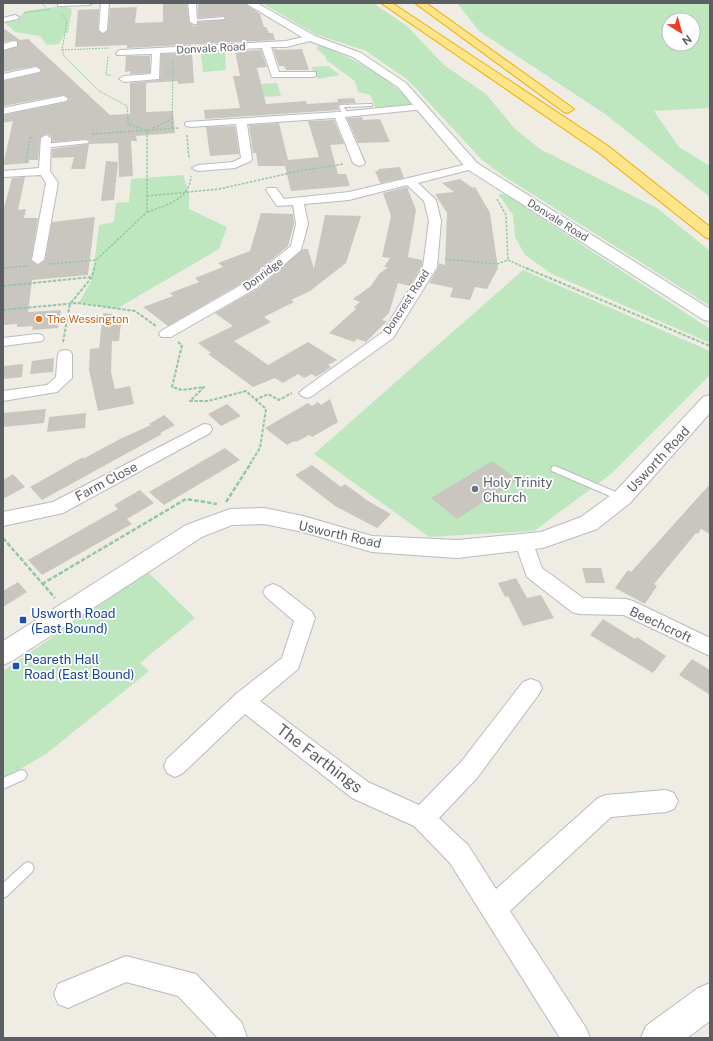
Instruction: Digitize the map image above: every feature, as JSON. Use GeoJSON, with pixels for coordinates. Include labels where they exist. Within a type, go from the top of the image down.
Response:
{"type":"FeatureCollection","features":[{"type":"Feature","properties":{"kind":"highway"},"geometry":{"type":"LineString","coordinates":[[386,3],[603,149],[710,234]]}},
{"type":"Feature","properties":{"kind":"highway"},"geometry":{"type":"LineString","coordinates":[[394,3],[444,41]]}},
{"type":"Feature","properties":{"kind":"highway"},"geometry":{"type":"LineString","coordinates":[[409,3],[527,78]]}},
{"type":"Feature","properties":{"kind":"highway"},"geometry":{"type":"LineString","coordinates":[[420,3],[581,118]]}},
{"type":"Feature","properties":{"kind":"highway"},"geometry":{"type":"LineString","coordinates":[[593,127],[642,164]]}},
{"type":"Feature","properties":{"kind":"street"},"geometry":{"type":"LineString","coordinates":[[61,4],[89,3]]}},
{"type":"Feature","properties":{"kind":"street"},"geometry":{"type":"LineString","coordinates":[[103,30],[105,3]]}},
{"type":"Feature","properties":{"kind":"street"},"geometry":{"type":"LineString","coordinates":[[192,3],[194,21]]}},
{"type":"Feature","properties":{"kind":"street","name":"Donvale Road"},"geometry":{"type":"LineString","coordinates":[[250,3],[311,38],[357,55],[402,85],[472,166],[710,316]]}},
{"type":"Feature","properties":{"kind":"street"},"geometry":{"type":"LineString","coordinates":[[3,20],[15,18]]}},
{"type":"Feature","properties":{"kind":"street"},"geometry":{"type":"LineString","coordinates":[[284,38],[259,39],[263,45],[275,76],[313,74]]}},
{"type":"Feature","properties":{"kind":"street","name":"Donvale Road"},"geometry":{"type":"LineString","coordinates":[[120,53],[286,44],[311,38]]}},
{"type":"Feature","properties":{"kind":"street"},"geometry":{"type":"LineString","coordinates":[[3,47],[14,44]]}},
{"type":"Feature","properties":{"kind":"street"},"geometry":{"type":"LineString","coordinates":[[124,79],[156,77],[156,50]]}},
{"type":"Feature","properties":{"kind":"street"},"geometry":{"type":"LineString","coordinates":[[3,77],[36,70]]}},
{"type":"Feature","properties":{"kind":"street"},"geometry":{"type":"LineString","coordinates":[[3,111],[63,99]]}},
{"type":"Feature","properties":{"kind":"street"},"geometry":{"type":"LineString","coordinates":[[186,125],[342,115],[421,107]]}},
{"type":"Feature","properties":{"kind":"street"},"geometry":{"type":"LineString","coordinates":[[342,115],[359,162]]}},
{"type":"Feature","properties":{"kind":"street"},"geometry":{"type":"LineString","coordinates":[[193,167],[236,165],[247,159],[241,121]]}},
{"type":"Feature","properties":{"kind":"street"},"geometry":{"type":"LineString","coordinates":[[38,264],[52,183],[44,170],[45,142]]}},
{"type":"Feature","properties":{"kind":"street"},"geometry":{"type":"LineString","coordinates":[[272,190],[281,203],[350,196],[472,166]]}},
{"type":"Feature","properties":{"kind":"street"},"geometry":{"type":"LineString","coordinates":[[3,174],[44,170]]}},
{"type":"Feature","properties":{"kind":"street","name":"Doncrest Road"},"geometry":{"type":"LineString","coordinates":[[307,393],[388,335],[430,267],[435,221],[430,200],[410,182]]}},
{"type":"Feature","properties":{"kind":"street","name":"Donridge"},"geometry":{"type":"LineString","coordinates":[[166,334],[253,284],[297,247],[302,224],[298,202]]}},
{"type":"Feature","properties":{"kind":"street"},"geometry":{"type":"LineString","coordinates":[[3,342],[37,338]]}},
{"type":"Feature","properties":{"kind":"street"},"geometry":{"type":"LineString","coordinates":[[3,396],[52,389],[64,378],[65,354]]}},
{"type":"Feature","properties":{"kind":"street","name":"Usworth Road"},"geometry":{"type":"LineString","coordinates":[[3,654],[194,531],[230,517],[264,516],[303,524],[372,544],[457,549],[543,540],[589,523],[622,498],[710,402]]}},
{"type":"Feature","properties":{"kind":"street","name":"Farm Close"},"geometry":{"type":"LineString","coordinates":[[3,518],[57,508],[204,429]]}},
{"type":"Feature","properties":{"kind":"street","name":"Beechcroft"},"geometry":{"type":"LineString","coordinates":[[524,543],[534,572],[579,606],[626,607],[710,647]]}},
{"type":"Feature","properties":{"kind":"street"},"geometry":{"type":"LineString","coordinates":[[175,766],[244,701],[291,663],[305,618],[273,592]]}},
{"type":"Feature","properties":{"kind":"street"},"geometry":{"type":"LineString","coordinates":[[422,818],[469,770],[531,688]]}},
{"type":"Feature","properties":{"kind":"street","name":"The Farthings"},"geometry":{"type":"LineString","coordinates":[[244,701],[360,790],[422,818],[459,854],[576,1038]]}},
{"type":"Feature","properties":{"kind":"street"},"geometry":{"type":"LineString","coordinates":[[494,908],[606,806],[666,801]]}},
{"type":"Feature","properties":{"kind":"street"},"geometry":{"type":"LineString","coordinates":[[68,994],[126,969],[186,984],[232,1033],[233,1038]]}},
{"type":"Feature","properties":{"kind":"street"},"geometry":{"type":"LineString","coordinates":[[658,1038],[710,1000]]}},
{"type":"Feature","properties":{"kind":"lane"},"geometry":{"type":"LineString","coordinates":[[194,21],[224,18]]}},
{"type":"Feature","properties":{"kind":"lane"},"geometry":{"type":"LineString","coordinates":[[342,115],[342,106],[370,105]]}},
{"type":"Feature","properties":{"kind":"lane"},"geometry":{"type":"LineString","coordinates":[[45,142],[86,142]]}},
{"type":"Feature","properties":{"kind":"lane"},"geometry":{"type":"LineString","coordinates":[[554,469],[622,498]]}},
{"type":"Feature","properties":{"kind":"lane"},"geometry":{"type":"LineString","coordinates":[[3,784],[21,775]]}},
{"type":"Feature","properties":{"kind":"lane"},"geometry":{"type":"LineString","coordinates":[[3,892],[28,868]]}},
{"type":"Feature","properties":{"kind":"path"},"geometry":{"type":"LineString","coordinates":[[42,3],[46,8]]}},
{"type":"Feature","properties":{"kind":"path"},"geometry":{"type":"LineString","coordinates":[[23,13],[46,8],[53,10]]}},
{"type":"Feature","properties":{"kind":"path"},"geometry":{"type":"LineString","coordinates":[[60,14],[67,21],[62,50],[64,56],[94,88],[111,99],[127,106],[128,124],[147,130],[186,125],[193,167],[191,184],[188,192],[175,201],[147,212],[96,260],[92,277],[70,304],[63,344],[60,352],[65,354]]}},
{"type":"Feature","properties":{"kind":"path"},"geometry":{"type":"LineString","coordinates":[[172,128],[173,72]]}},
{"type":"Feature","properties":{"kind":"path"},"geometry":{"type":"LineString","coordinates":[[150,130],[172,119]]}},
{"type":"Feature","properties":{"kind":"path"},"geometry":{"type":"LineString","coordinates":[[147,130],[147,212]]}},
{"type":"Feature","properties":{"kind":"path"},"geometry":{"type":"LineString","coordinates":[[147,196],[219,189],[298,171],[359,162]]}},
{"type":"Feature","properties":{"kind":"path"},"geometry":{"type":"LineString","coordinates":[[495,197],[506,215],[508,260]]}},
{"type":"Feature","properties":{"kind":"path"},"geometry":{"type":"LineString","coordinates":[[431,258],[497,264],[508,260],[710,346]]}},
{"type":"Feature","properties":{"kind":"path"},"geometry":{"type":"LineString","coordinates":[[3,268],[96,260]]}},
{"type":"Feature","properties":{"kind":"path"},"geometry":{"type":"LineString","coordinates":[[3,286],[92,277]]}},
{"type":"Feature","properties":{"kind":"path"},"geometry":{"type":"LineString","coordinates":[[3,310],[78,303],[135,311],[182,345],[172,387],[182,390],[204,387],[190,402],[208,402],[246,391],[266,409],[260,448],[225,503],[222,505],[186,498],[42,584]]}},
{"type":"Feature","properties":{"kind":"path"},"geometry":{"type":"LineString","coordinates":[[255,400],[268,394],[280,400],[300,388],[307,393]]}},
{"type":"Feature","properties":{"kind":"path"},"geometry":{"type":"LineString","coordinates":[[3,538],[67,612]]}},
{"type":"Feature","properties":{"kind":"green space"},"geometry":{"type":"Polygon","coordinates":[[[262,3],[373,3],[407,26],[444,65],[486,94],[515,129],[540,149],[657,208],[710,251],[710,306],[502,175],[482,160],[408,80],[366,51],[315,34],[262,3]]]}},
{"type":"Feature","properties":{"kind":"green space"},"geometry":{"type":"Polygon","coordinates":[[[457,3],[710,3],[710,108],[654,111],[679,147],[710,166],[710,197],[605,114],[479,31],[457,3]]]}},
{"type":"Feature","properties":{"kind":"green space"},"geometry":{"type":"Polygon","coordinates":[[[64,6],[72,9],[68,33],[65,33],[59,44],[47,45],[40,36],[15,32],[4,22],[17,20],[25,11],[64,6]]]}},
{"type":"Feature","properties":{"kind":"green space"},"geometry":{"type":"Polygon","coordinates":[[[321,45],[360,63],[382,77],[393,85],[414,105],[376,109],[370,95],[358,92],[355,81],[326,60],[326,57],[316,48],[321,45]]]}},
{"type":"Feature","properties":{"kind":"green space"},"geometry":{"type":"Polygon","coordinates":[[[225,51],[226,70],[203,72],[201,53],[225,51]]]}},
{"type":"Feature","properties":{"kind":"green space"},"geometry":{"type":"Polygon","coordinates":[[[328,66],[340,75],[318,79],[311,67],[328,66]]]}},
{"type":"Feature","properties":{"kind":"green space"},"geometry":{"type":"Polygon","coordinates":[[[277,83],[281,96],[262,97],[260,84],[277,83]]]}},
{"type":"Feature","properties":{"kind":"green space"},"geometry":{"type":"Polygon","coordinates":[[[183,175],[189,193],[189,209],[227,227],[219,249],[116,309],[79,302],[92,280],[99,225],[114,222],[116,203],[129,202],[131,179],[183,175]]]}},
{"type":"Feature","properties":{"kind":"green space"},"geometry":{"type":"Polygon","coordinates":[[[498,194],[505,194],[710,329],[710,343],[552,274],[525,255],[515,237],[513,215],[498,194]]]}},
{"type":"Feature","properties":{"kind":"green space"},"geometry":{"type":"Polygon","coordinates":[[[523,270],[710,351],[710,375],[611,474],[534,531],[429,537],[314,454],[523,270]]]}},
{"type":"Feature","properties":{"kind":"green space"},"geometry":{"type":"Polygon","coordinates":[[[148,572],[195,618],[140,663],[149,671],[46,754],[3,779],[3,671],[148,572]]]}},
{"type":"Feature","properties":{"kind":"building"},"geometry":{"type":"Polygon","coordinates":[[[187,3],[189,22],[194,26],[198,25],[198,22],[226,19],[224,16],[198,18],[198,3],[244,3],[260,14],[264,27],[266,27],[269,33],[273,33],[275,40],[127,48],[127,45],[75,47],[78,10],[99,9],[98,30],[103,34],[108,30],[110,8],[137,7],[135,23],[163,22],[163,4],[187,3]]]}},
{"type":"Feature","properties":{"kind":"building"},"geometry":{"type":"Polygon","coordinates":[[[3,28],[20,40],[28,39],[110,115],[130,114],[130,83],[160,80],[161,54],[192,53],[194,83],[178,84],[178,81],[146,83],[146,112],[173,111],[175,133],[136,136],[137,141],[131,141],[133,176],[119,177],[118,143],[89,144],[85,169],[71,169],[74,157],[52,158],[52,149],[88,144],[90,141],[86,139],[52,142],[52,137],[47,134],[40,138],[38,160],[29,160],[29,163],[3,165],[13,121],[3,123],[3,115],[66,102],[70,99],[63,95],[3,106],[3,81],[39,73],[42,70],[36,66],[3,72],[3,51],[18,46],[18,41],[14,40],[3,42],[3,28]]]}},
{"type":"Feature","properties":{"kind":"building"},"geometry":{"type":"Polygon","coordinates":[[[273,48],[278,50],[302,49],[309,70],[286,70],[284,66],[279,66],[273,48]]]}},
{"type":"Feature","properties":{"kind":"building"},"geometry":{"type":"Polygon","coordinates":[[[261,50],[267,67],[257,68],[266,104],[306,101],[307,104],[338,102],[337,99],[354,98],[356,103],[340,104],[338,105],[339,110],[205,119],[204,110],[240,108],[233,76],[240,76],[235,51],[261,50]]]}},
{"type":"Feature","properties":{"kind":"building"},"geometry":{"type":"Polygon","coordinates":[[[126,56],[150,56],[150,73],[130,74],[130,71],[125,72],[126,56]]]}},
{"type":"Feature","properties":{"kind":"building"},"geometry":{"type":"Polygon","coordinates":[[[362,117],[363,120],[380,119],[390,142],[358,143],[347,118],[362,117]]]}},
{"type":"Feature","properties":{"kind":"building"},"geometry":{"type":"Polygon","coordinates":[[[334,120],[344,144],[330,145],[338,174],[346,174],[350,186],[291,191],[285,166],[258,166],[256,153],[253,153],[249,125],[279,123],[288,160],[319,157],[308,121],[334,120]]]}},
{"type":"Feature","properties":{"kind":"building"},"geometry":{"type":"Polygon","coordinates":[[[235,126],[239,154],[210,156],[206,127],[235,126]]]}},
{"type":"Feature","properties":{"kind":"building"},"geometry":{"type":"Polygon","coordinates":[[[106,161],[118,162],[114,200],[101,201],[106,161]]]}},
{"type":"Feature","properties":{"kind":"building"},"geometry":{"type":"Polygon","coordinates":[[[400,167],[404,178],[380,183],[375,171],[379,171],[378,169],[400,167]]]}},
{"type":"Feature","properties":{"kind":"building"},"geometry":{"type":"Polygon","coordinates":[[[25,177],[18,210],[26,209],[24,218],[38,218],[31,260],[37,265],[45,260],[52,222],[95,217],[88,275],[32,280],[28,312],[61,310],[58,328],[32,330],[33,326],[17,327],[17,324],[3,325],[3,211],[12,178],[25,177]]]}},
{"type":"Feature","properties":{"kind":"building"},"geometry":{"type":"Polygon","coordinates":[[[460,179],[473,188],[475,187],[490,213],[498,268],[487,289],[475,287],[470,300],[450,297],[453,288],[429,283],[438,268],[439,263],[445,265],[447,213],[435,194],[454,192],[442,183],[460,179]]]}},
{"type":"Feature","properties":{"kind":"building"},"geometry":{"type":"Polygon","coordinates":[[[407,187],[416,210],[408,257],[422,260],[422,266],[410,286],[398,283],[389,313],[382,320],[387,321],[366,342],[357,339],[354,342],[329,333],[356,309],[354,307],[360,302],[353,299],[371,286],[379,274],[388,267],[384,267],[390,258],[382,257],[391,216],[383,193],[407,187]]]}},
{"type":"Feature","properties":{"kind":"building"},"geometry":{"type":"Polygon","coordinates":[[[261,213],[293,214],[294,224],[288,246],[247,280],[168,326],[143,307],[173,296],[170,293],[199,282],[195,278],[223,267],[218,263],[250,251],[261,213]]]}},
{"type":"Feature","properties":{"kind":"building"},"geometry":{"type":"Polygon","coordinates":[[[325,215],[361,216],[346,263],[310,291],[291,300],[294,302],[264,317],[271,322],[234,341],[268,365],[308,342],[337,360],[328,365],[331,367],[316,377],[312,374],[304,378],[298,374],[283,383],[275,378],[253,387],[208,354],[211,353],[198,343],[233,326],[215,313],[259,288],[303,249],[308,249],[314,269],[325,215]]]}},
{"type":"Feature","properties":{"kind":"building"},"geometry":{"type":"Polygon","coordinates":[[[103,313],[113,314],[113,323],[121,322],[119,341],[112,341],[111,372],[115,389],[130,386],[134,404],[98,411],[89,370],[90,349],[99,348],[103,313]]]}},
{"type":"Feature","properties":{"kind":"building"},"geometry":{"type":"Polygon","coordinates":[[[54,358],[53,372],[30,374],[32,361],[54,358]]]}},
{"type":"Feature","properties":{"kind":"building"},"geometry":{"type":"Polygon","coordinates":[[[23,364],[22,377],[3,379],[3,366],[23,364]]]}},
{"type":"Feature","properties":{"kind":"building"},"geometry":{"type":"Polygon","coordinates":[[[330,399],[338,422],[312,437],[309,435],[287,445],[265,428],[308,403],[312,406],[318,402],[321,405],[330,399]]]}},
{"type":"Feature","properties":{"kind":"building"},"geometry":{"type":"Polygon","coordinates":[[[227,404],[241,416],[221,426],[208,414],[227,404]]]}},
{"type":"Feature","properties":{"kind":"building"},"geometry":{"type":"Polygon","coordinates":[[[46,409],[44,423],[3,427],[3,413],[46,409]]]}},
{"type":"Feature","properties":{"kind":"building"},"geometry":{"type":"Polygon","coordinates":[[[86,413],[85,428],[47,432],[49,417],[86,413]]]}},
{"type":"Feature","properties":{"kind":"building"},"geometry":{"type":"Polygon","coordinates":[[[164,415],[175,425],[160,433],[162,434],[42,500],[30,487],[83,457],[83,459],[120,439],[151,425],[149,424],[164,415]]]}},
{"type":"Feature","properties":{"kind":"building"},"geometry":{"type":"Polygon","coordinates":[[[225,448],[240,460],[164,505],[149,492],[225,448]]]}},
{"type":"Feature","properties":{"kind":"building","name":"Holy Trinity Church"},"geometry":{"type":"Polygon","coordinates":[[[492,461],[518,480],[457,519],[431,498],[492,461]]]}},
{"type":"Feature","properties":{"kind":"building"},"geometry":{"type":"Polygon","coordinates":[[[312,465],[341,487],[345,484],[368,501],[391,514],[377,528],[335,506],[295,475],[312,465]]]}},
{"type":"Feature","properties":{"kind":"building"},"geometry":{"type":"Polygon","coordinates":[[[13,474],[25,487],[3,499],[3,480],[13,474]]]}},
{"type":"Feature","properties":{"kind":"building"},"geometry":{"type":"Polygon","coordinates":[[[710,484],[710,534],[701,529],[698,534],[696,533],[654,584],[657,586],[645,604],[615,588],[628,570],[631,572],[710,484]]]}},
{"type":"Feature","properties":{"kind":"building"},"geometry":{"type":"Polygon","coordinates":[[[140,490],[154,503],[127,519],[132,524],[42,575],[28,560],[118,509],[114,505],[140,490]]]}},
{"type":"Feature","properties":{"kind":"building"},"geometry":{"type":"Polygon","coordinates":[[[582,568],[601,568],[605,583],[586,583],[582,568]]]}},
{"type":"Feature","properties":{"kind":"building"},"geometry":{"type":"Polygon","coordinates":[[[516,578],[527,598],[541,595],[554,618],[523,626],[508,596],[505,597],[498,583],[516,578]]]}},
{"type":"Feature","properties":{"kind":"building"},"geometry":{"type":"Polygon","coordinates":[[[18,582],[27,592],[3,607],[3,591],[18,582]]]}},
{"type":"Feature","properties":{"kind":"building"},"geometry":{"type":"Polygon","coordinates":[[[603,619],[635,639],[637,637],[666,656],[653,673],[590,635],[603,619]]]}},
{"type":"Feature","properties":{"kind":"building"},"geometry":{"type":"Polygon","coordinates":[[[692,659],[710,670],[710,695],[679,675],[692,659]]]}},
{"type":"Feature","properties":{"kind":"place","name":"The Wessington"},"geometry":{"type":"Point","coordinates":[39,319]}},
{"type":"Feature","properties":{"kind":"place","name":"Holy Trinity Church"},"geometry":{"type":"Point","coordinates":[475,489]}},
{"type":"Feature","properties":{"kind":"place","name":"Usworth Road (East Bound)"},"geometry":{"type":"Point","coordinates":[23,620]}},
{"type":"Feature","properties":{"kind":"place","name":"Peareth Hall Road (East Bound)"},"geometry":{"type":"Point","coordinates":[16,666]}}]}
